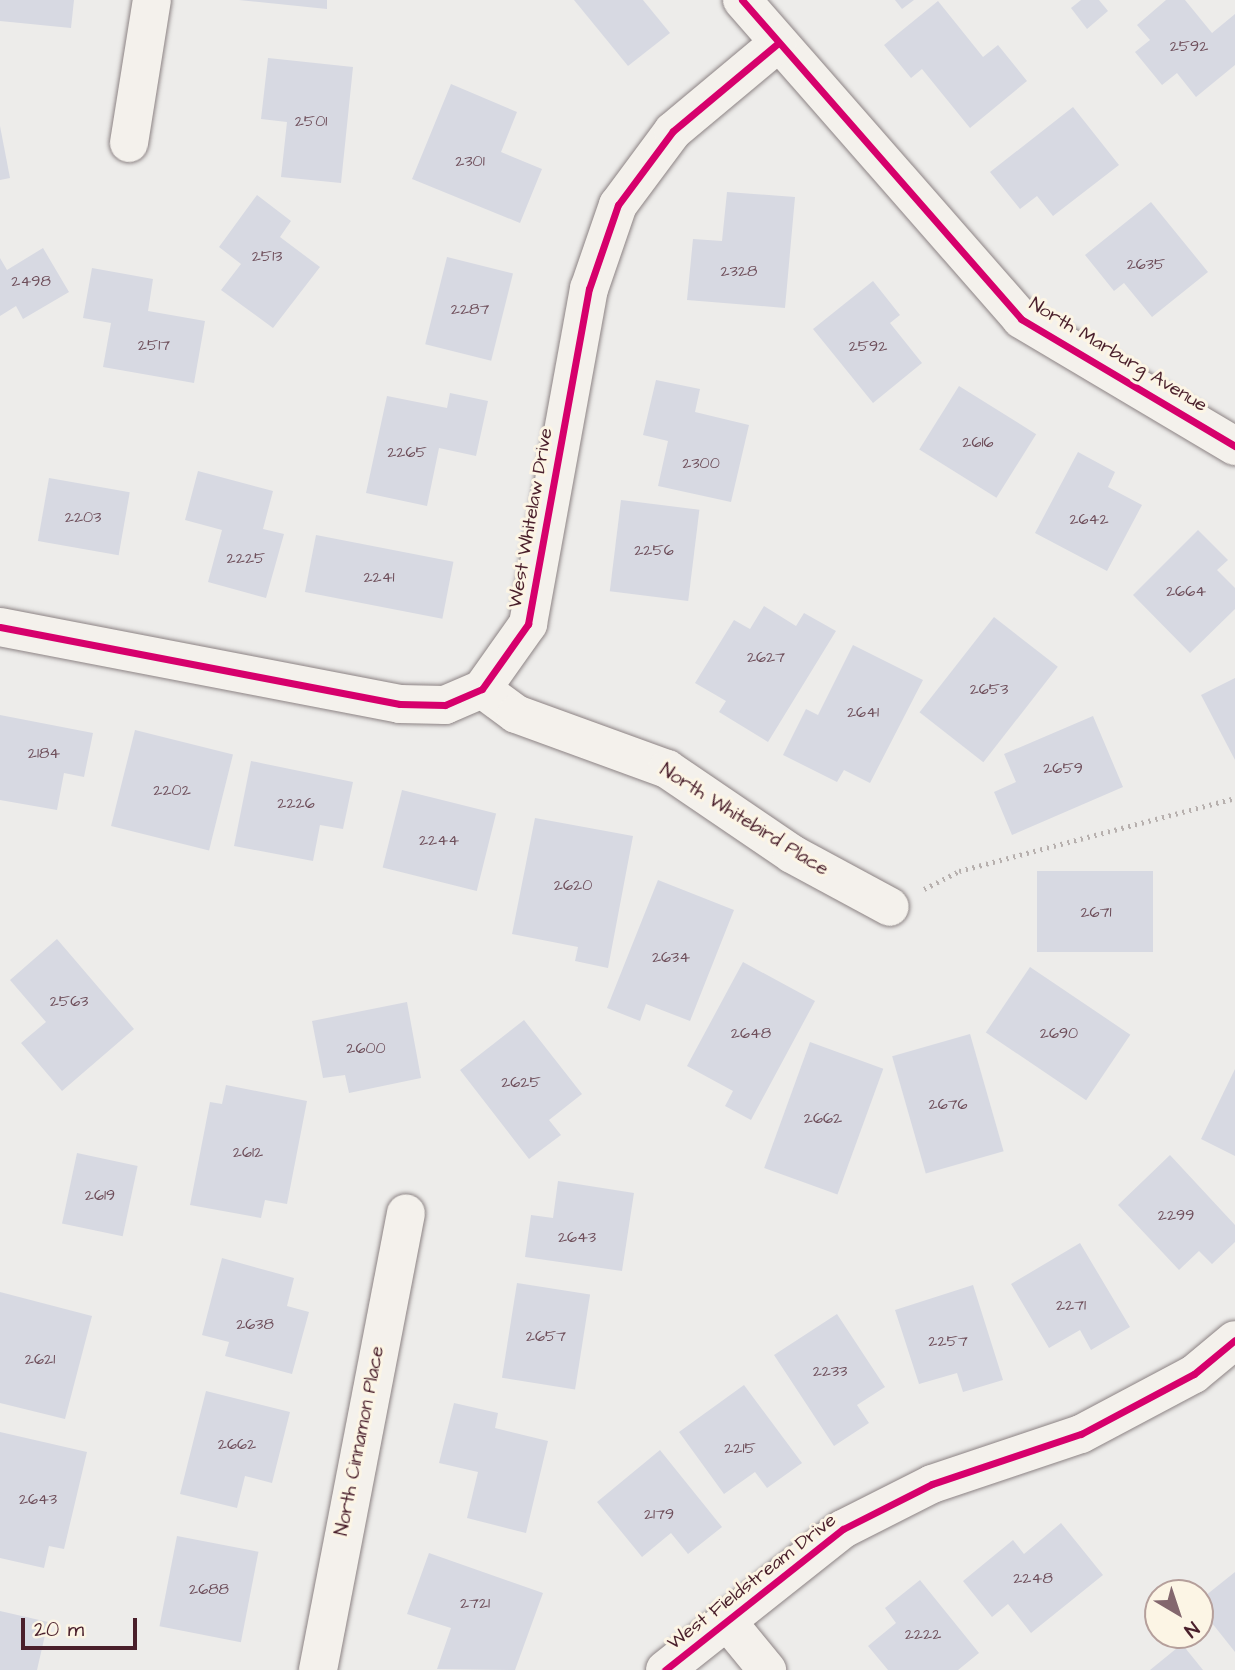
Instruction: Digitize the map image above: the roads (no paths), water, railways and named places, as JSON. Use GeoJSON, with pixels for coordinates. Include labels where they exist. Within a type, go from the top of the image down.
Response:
{"type":"FeatureCollection","features":[{"type":"Feature","properties":{"kind":"street"},"geometry":{"type":"LineString","coordinates":[[129,143],[152,0]]}},
{"type":"Feature","properties":{"kind":"street","name":"North Marburg Avenue"},"geometry":{"type":"LineString","coordinates":[[741,0],[1021,319],[1235,446]]}},
{"type":"Feature","properties":{"kind":"street","name":"West Whitelaw Drive"},"geometry":{"type":"LineString","coordinates":[[482,689],[528,624],[589,289],[618,205],[673,131],[777,44]]}},
{"type":"Feature","properties":{"kind":"street"},"geometry":{"type":"LineString","coordinates":[[0,627],[400,704],[445,705],[482,689]]}},
{"type":"Feature","properties":{"kind":"street","name":"North Whitebird Place"},"geometry":{"type":"LineString","coordinates":[[482,689],[516,713],[667,769],[792,854],[890,907]]}},
{"type":"Feature","properties":{"kind":"street","name":"North Cinnamon Place"},"geometry":{"type":"LineString","coordinates":[[318,1670],[406,1213]]}},
{"type":"Feature","properties":{"kind":"street","name":"West Fieldstream Drive"},"geometry":{"type":"LineString","coordinates":[[665,1670],[843,1529],[932,1484],[1081,1434],[1194,1374],[1235,1340]]}},
{"type":"Feature","properties":{"kind":"street"},"geometry":{"type":"LineString","coordinates":[[726,1620],[767,1670]]}}]}
